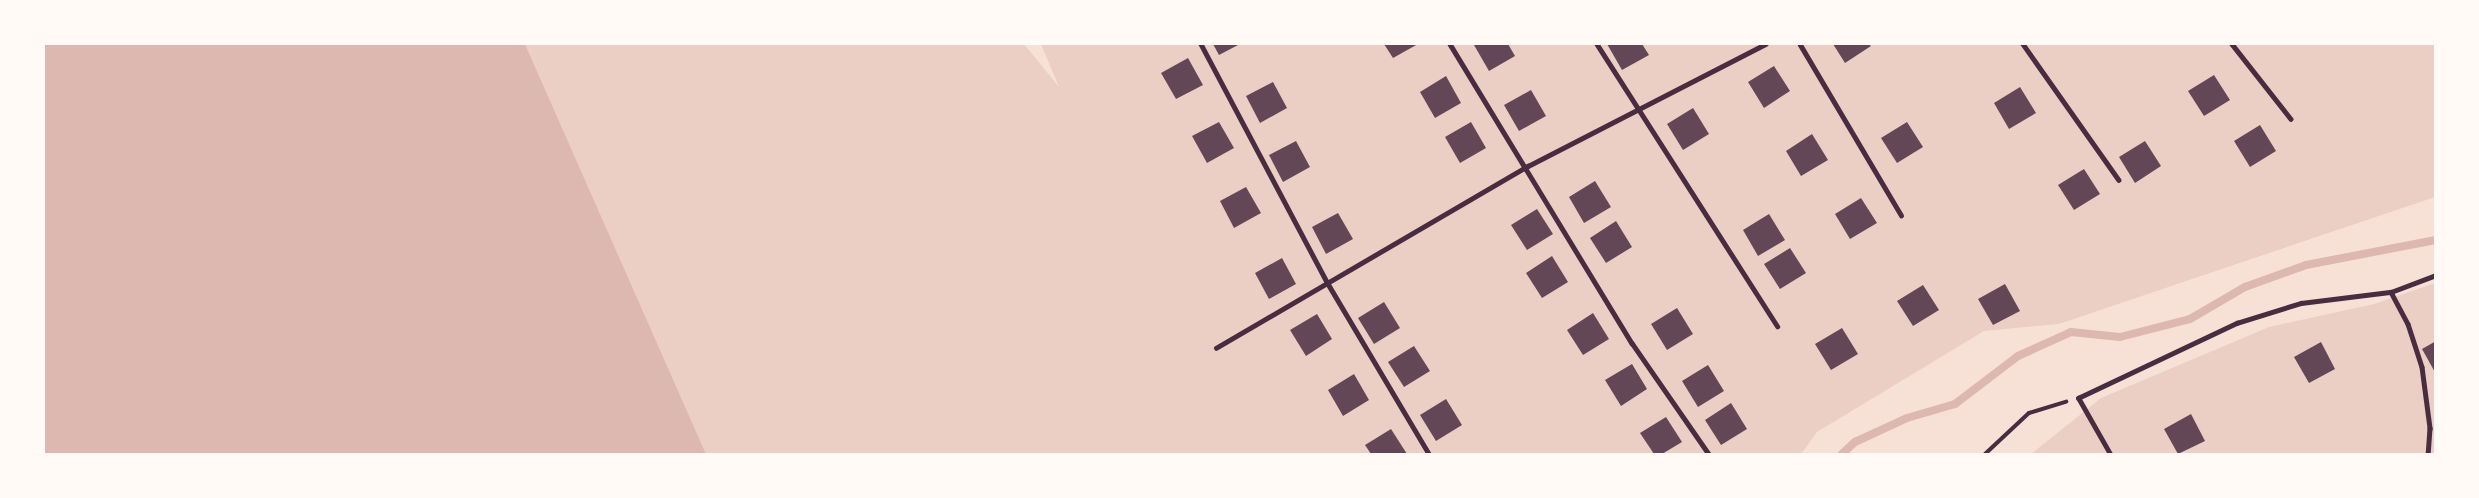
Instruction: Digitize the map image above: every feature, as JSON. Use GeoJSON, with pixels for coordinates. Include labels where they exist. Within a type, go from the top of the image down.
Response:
{"type":"FeatureCollection","features":[{"type":"Feature","properties":{"kind":"lane"},"geometry":{"type":"LineString","coordinates":[[1201,44],[1328,282],[1429,454]]}},
{"type":"Feature","properties":{"kind":"lane"},"geometry":{"type":"LineString","coordinates":[[1450,44],[1528,166],[1632,343],[1709,454]]}},
{"type":"Feature","properties":{"kind":"lane"},"geometry":{"type":"LineString","coordinates":[[1597,44],[1777,327]]}},
{"type":"Feature","properties":{"kind":"lane"},"geometry":{"type":"LineString","coordinates":[[1216,348],[1528,166],[1765,44]]}},
{"type":"Feature","properties":{"kind":"lane"},"geometry":{"type":"LineString","coordinates":[[1800,44],[1901,215]]}},
{"type":"Feature","properties":{"kind":"lane"},"geometry":{"type":"LineString","coordinates":[[2023,44],[2119,180]]}},
{"type":"Feature","properties":{"kind":"lane"},"geometry":{"type":"LineString","coordinates":[[2232,44],[2291,119]]}},
{"type":"Feature","properties":{"kind":"lane"},"geometry":{"type":"LineString","coordinates":[[2110,454],[2078,398],[2237,323],[2301,303],[2391,292],[2436,275]]}},
{"type":"Feature","properties":{"kind":"lane"},"geometry":{"type":"LineString","coordinates":[[2391,292],[2408,324],[2422,367],[2430,428],[2428,454]]}},
{"type":"Feature","properties":{"kind":"path"},"geometry":{"type":"LineString","coordinates":[[1985,454],[2029,413],[2078,398]]}},
{"type":"Feature","properties":{"kind":"shaded area"},"geometry":{"type":"Polygon","coordinates":[[[44,44],[525,44],[706,454],[44,454],[44,44]]]}},
{"type":"Feature","properties":{"kind":"shaded area"},"geometry":{"type":"Polygon","coordinates":[[[525,44],[1024,44],[1059,87],[1041,44],[2435,44],[2435,197],[2059,324],[1984,331],[1817,432],[1801,454],[706,454],[525,44]]]}},
{"type":"Feature","properties":{"kind":"shaded area"},"geometry":{"type":"Polygon","coordinates":[[[2435,283],[2435,454],[2031,454],[2101,398],[2269,327],[2374,304],[2435,283]]]}},
{"type":"Feature","properties":{"kind":"building"},"geometry":{"type":"Polygon","coordinates":[[[1213,44],[1240,44],[1219,55],[1213,44]]]}},
{"type":"Feature","properties":{"kind":"building"},"geometry":{"type":"Polygon","coordinates":[[[1384,44],[1418,44],[1393,58],[1384,44]]]}},
{"type":"Feature","properties":{"kind":"building"},"geometry":{"type":"Polygon","coordinates":[[[1508,44],[1515,56],[1489,71],[1474,45],[1508,44]]]}},
{"type":"Feature","properties":{"kind":"building"},"geometry":{"type":"Polygon","coordinates":[[[1607,44],[1642,44],[1649,55],[1622,70],[1607,44]]]}},
{"type":"Feature","properties":{"kind":"building"},"geometry":{"type":"Polygon","coordinates":[[[1833,44],[1869,44],[1871,46],[1845,63],[1833,44]]]}},
{"type":"Feature","properties":{"kind":"building"},"geometry":{"type":"Polygon","coordinates":[[[1188,58],[1203,85],[1176,99],[1161,73],[1188,58]]]}},
{"type":"Feature","properties":{"kind":"building"},"geometry":{"type":"Polygon","coordinates":[[[1774,66],[1790,91],[1764,108],[1748,82],[1774,66]]]}},
{"type":"Feature","properties":{"kind":"building"},"geometry":{"type":"Polygon","coordinates":[[[2214,75],[2230,100],[2204,116],[2188,91],[2214,75]]]}},
{"type":"Feature","properties":{"kind":"building"},"geometry":{"type":"Polygon","coordinates":[[[1446,76],[1461,103],[1435,118],[1420,92],[1446,76]]]}},
{"type":"Feature","properties":{"kind":"building"},"geometry":{"type":"Polygon","coordinates":[[[1273,82],[1287,108],[1260,123],[1246,96],[1273,82]]]}},
{"type":"Feature","properties":{"kind":"building"},"geometry":{"type":"Polygon","coordinates":[[[2020,87],[2036,113],[2009,129],[1994,103],[2020,87]]]}},
{"type":"Feature","properties":{"kind":"building"},"geometry":{"type":"Polygon","coordinates":[[[1531,90],[1546,116],[1519,131],[1504,105],[1531,90]]]}},
{"type":"Feature","properties":{"kind":"building"},"geometry":{"type":"Polygon","coordinates":[[[1693,108],[1709,134],[1683,150],[1667,124],[1693,108]]]}},
{"type":"Feature","properties":{"kind":"building"},"geometry":{"type":"Polygon","coordinates":[[[1219,122],[1234,148],[1207,163],[1192,136],[1219,122]]]}},
{"type":"Feature","properties":{"kind":"building"},"geometry":{"type":"Polygon","coordinates":[[[1471,122],[1486,148],[1460,163],[1445,137],[1471,122]]]}},
{"type":"Feature","properties":{"kind":"building"},"geometry":{"type":"Polygon","coordinates":[[[1907,122],[1923,147],[1897,163],[1881,138],[1907,122]]]}},
{"type":"Feature","properties":{"kind":"building"},"geometry":{"type":"Polygon","coordinates":[[[2260,125],[2276,151],[2250,167],[2234,141],[2260,125]]]}},
{"type":"Feature","properties":{"kind":"building"},"geometry":{"type":"Polygon","coordinates":[[[1812,134],[1828,160],[1801,176],[1786,151],[1812,134]]]}},
{"type":"Feature","properties":{"kind":"building"},"geometry":{"type":"Polygon","coordinates":[[[1296,141],[1310,167],[1283,182],[1269,155],[1296,141]]]}},
{"type":"Feature","properties":{"kind":"building"},"geometry":{"type":"Polygon","coordinates":[[[2145,141],[2161,166],[2135,183],[2119,157],[2145,141]]]}},
{"type":"Feature","properties":{"kind":"building"},"geometry":{"type":"Polygon","coordinates":[[[2084,169],[2100,194],[2074,210],[2058,185],[2084,169]]]}},
{"type":"Feature","properties":{"kind":"building"},"geometry":{"type":"Polygon","coordinates":[[[1595,181],[1611,207],[1584,223],[1569,197],[1595,181]]]}},
{"type":"Feature","properties":{"kind":"building"},"geometry":{"type":"Polygon","coordinates":[[[1246,187],[1261,213],[1234,228],[1220,201],[1246,187]]]}},
{"type":"Feature","properties":{"kind":"building"},"geometry":{"type":"Polygon","coordinates":[[[1861,198],[1877,223],[1850,239],[1835,214],[1861,198]]]}},
{"type":"Feature","properties":{"kind":"building"},"geometry":{"type":"Polygon","coordinates":[[[1537,209],[1553,234],[1527,250],[1511,225],[1537,209]]]}},
{"type":"Feature","properties":{"kind":"building"},"geometry":{"type":"Polygon","coordinates":[[[1338,213],[1353,239],[1326,254],[1312,227],[1338,213]]]}},
{"type":"Feature","properties":{"kind":"building"},"geometry":{"type":"Polygon","coordinates":[[[1769,214],[1785,240],[1758,256],[1743,230],[1769,214]]]}},
{"type":"Feature","properties":{"kind":"building"},"geometry":{"type":"Polygon","coordinates":[[[1616,221],[1632,247],[1606,263],[1590,238],[1616,221]]]}},
{"type":"Feature","properties":{"kind":"building"},"geometry":{"type":"Polygon","coordinates":[[[1790,248],[1806,273],[1780,289],[1764,264],[1790,248]]]}},
{"type":"Feature","properties":{"kind":"building"},"geometry":{"type":"Polygon","coordinates":[[[1552,256],[1568,282],[1542,298],[1526,273],[1552,256]]]}},
{"type":"Feature","properties":{"kind":"building"},"geometry":{"type":"Polygon","coordinates":[[[1282,258],[1296,284],[1269,299],[1255,273],[1282,258]]]}},
{"type":"Feature","properties":{"kind":"building"},"geometry":{"type":"Polygon","coordinates":[[[2005,284],[2020,311],[1993,325],[1978,299],[2005,284]]]}},
{"type":"Feature","properties":{"kind":"building"},"geometry":{"type":"Polygon","coordinates":[[[1923,285],[1939,310],[1913,326],[1897,301],[1923,285]]]}},
{"type":"Feature","properties":{"kind":"building"},"geometry":{"type":"Polygon","coordinates":[[[1384,302],[1400,328],[1374,344],[1358,318],[1384,302]]]}},
{"type":"Feature","properties":{"kind":"building"},"geometry":{"type":"Polygon","coordinates":[[[1677,308],[1693,334],[1667,350],[1651,324],[1677,308]]]}},
{"type":"Feature","properties":{"kind":"building"},"geometry":{"type":"Polygon","coordinates":[[[1593,313],[1609,339],[1583,355],[1567,330],[1593,313]]]}},
{"type":"Feature","properties":{"kind":"building"},"geometry":{"type":"Polygon","coordinates":[[[1317,314],[1332,339],[1306,356],[1290,330],[1317,314]]]}},
{"type":"Feature","properties":{"kind":"building"},"geometry":{"type":"Polygon","coordinates":[[[1842,328],[1858,354],[1831,370],[1815,344],[1842,328]]]}},
{"type":"Feature","properties":{"kind":"building"},"geometry":{"type":"Polygon","coordinates":[[[2436,341],[2436,374],[2422,349],[2436,341]]]}},
{"type":"Feature","properties":{"kind":"building"},"geometry":{"type":"Polygon","coordinates":[[[2321,342],[2335,369],[2309,383],[2294,357],[2321,342]]]}},
{"type":"Feature","properties":{"kind":"building"},"geometry":{"type":"Polygon","coordinates":[[[1414,346],[1430,371],[1404,387],[1388,362],[1414,346]]]}},
{"type":"Feature","properties":{"kind":"building"},"geometry":{"type":"Polygon","coordinates":[[[1632,364],[1647,389],[1621,406],[1605,380],[1632,364]]]}},
{"type":"Feature","properties":{"kind":"building"},"geometry":{"type":"Polygon","coordinates":[[[1708,365],[1724,391],[1698,407],[1682,381],[1708,365]]]}},
{"type":"Feature","properties":{"kind":"building"},"geometry":{"type":"Polygon","coordinates":[[[1354,374],[1369,400],[1343,416],[1328,390],[1354,374]]]}},
{"type":"Feature","properties":{"kind":"building"},"geometry":{"type":"Polygon","coordinates":[[[1446,399],[1462,425],[1436,441],[1420,415],[1446,399]]]}},
{"type":"Feature","properties":{"kind":"building"},"geometry":{"type":"Polygon","coordinates":[[[1731,403],[1747,429],[1721,445],[1705,420],[1731,403]]]}},
{"type":"Feature","properties":{"kind":"building"},"geometry":{"type":"Polygon","coordinates":[[[2191,414],[2205,441],[2178,454],[2164,429],[2191,414]]]}},
{"type":"Feature","properties":{"kind":"building"},"geometry":{"type":"Polygon","coordinates":[[[1666,417],[1682,442],[1662,454],[1654,454],[1640,433],[1666,417]]]}},
{"type":"Feature","properties":{"kind":"building"},"geometry":{"type":"Polygon","coordinates":[[[1391,429],[1407,454],[1371,454],[1365,445],[1391,429]]]}},
{"type":"Feature","properties":{"kind":"waterway"},"geometry":{"type":"LineString","coordinates":[[1842,454],[1855,442],[1907,418],[1955,404],[2018,356],[2071,332],[2120,337],[2190,319],[2245,287],[2306,265],[2436,240]]}}]}
